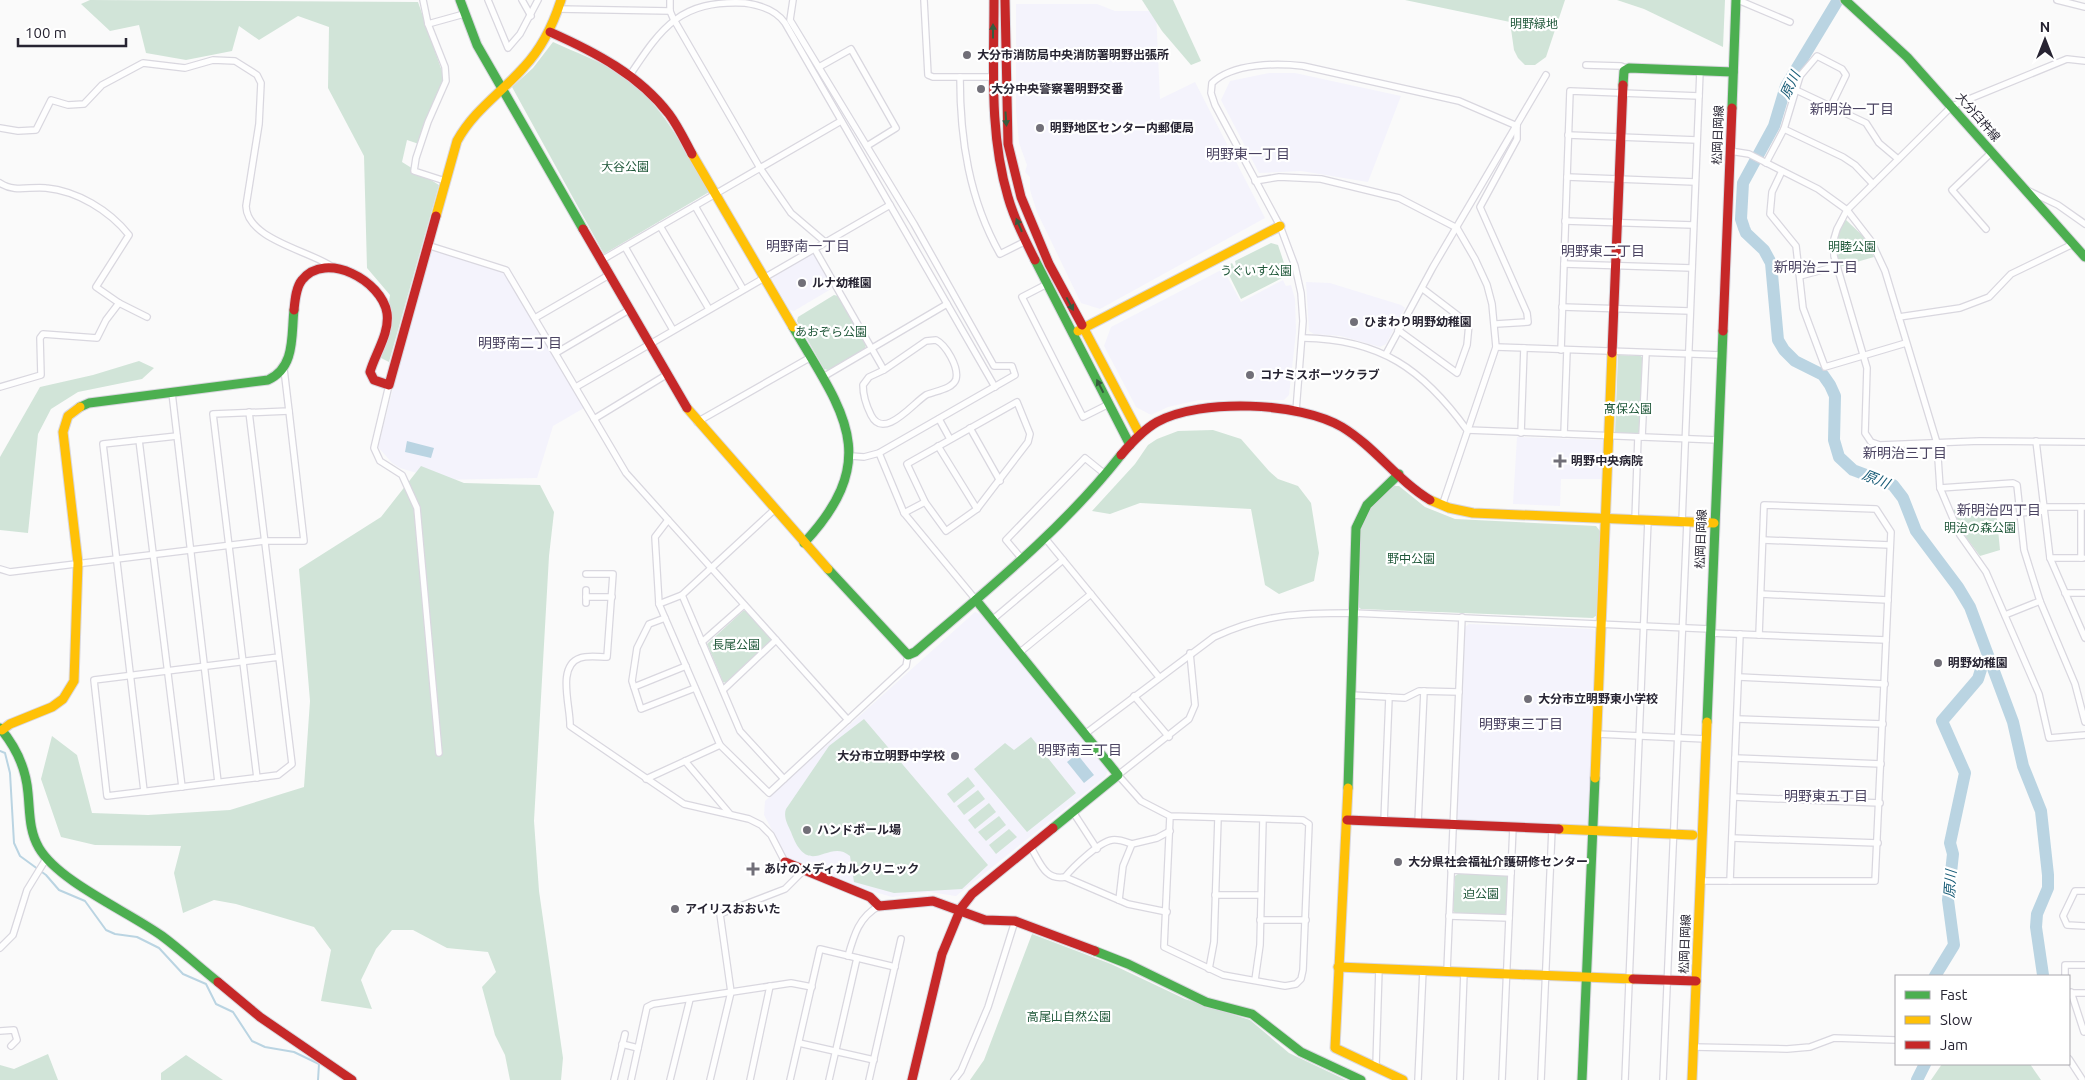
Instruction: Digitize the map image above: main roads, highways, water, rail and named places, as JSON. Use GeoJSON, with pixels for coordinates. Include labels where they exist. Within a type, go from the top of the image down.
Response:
{"type":"FeatureCollection","features":[{"type":"Feature","properties":{"kind":"water"},"geometry":{"type":"Polygon","coordinates":[[[407,441],[434,448],[431,458],[405,452],[407,441]]]}},
{"type":"Feature","properties":{"kind":"water"},"geometry":{"type":"Polygon","coordinates":[[[1077,754],[1094,775],[1084,783],[1067,762],[1077,754]]]}},
{"type":"Feature","properties":{"kind":"waterway","name":"原川"},"geometry":{"type":"LineString","coordinates":[[1838,0],[1786,86],[1774,126],[1743,183],[1741,219],[1746,233],[1764,250],[1771,263],[1778,340],[1784,350],[1795,361],[1823,375],[1835,396],[1834,440],[1839,457],[1853,470],[1893,485],[1903,498],[1916,531],[1958,587],[1970,607],[2013,722],[2023,766],[2041,811],[2048,888],[2037,914],[2036,927],[2043,975]]}},
{"type":"Feature","properties":{"kind":"waterway","name":"原川"},"geometry":{"type":"LineString","coordinates":[[1936,975],[1954,945],[1948,900],[1953,854],[1950,843],[1965,773],[1942,721],[1978,679],[1983,663],[1988,658]]}},
{"type":"Feature","properties":{"kind":"waterway"},"geometry":{"type":"LineString","coordinates":[[0,751],[5,753],[10,773],[14,843],[20,856],[46,875],[59,890],[85,901],[106,930],[115,934],[137,937],[159,948],[183,974],[206,984],[216,1004],[233,1012],[252,1041],[265,1047],[294,1052],[319,1064],[318,1080]]}},
{"type":"Feature","properties":{"kind":"waterway","name":"原川"},"geometry":{"type":"LineString","coordinates":[[1917,1080],[1924,1065]]}},
{"type":"Feature","properties":{"kind":"place","name":"大分市消防局中央消防署明野出張所"},"geometry":{"type":"Point","coordinates":[967,55]}},
{"type":"Feature","properties":{"kind":"place","name":"大分中央警察署明野交番"},"geometry":{"type":"Point","coordinates":[981,89]}},
{"type":"Feature","properties":{"kind":"place","name":"明野地区センター内郵便局"},"geometry":{"type":"Point","coordinates":[1040,128]}},
{"type":"Feature","properties":{"kind":"place","name":"ルナ幼稚園"},"geometry":{"type":"Point","coordinates":[802,283]}},
{"type":"Feature","properties":{"kind":"place","name":"ひまわり明野幼稚園"},"geometry":{"type":"Point","coordinates":[1354,322]}},
{"type":"Feature","properties":{"kind":"place","name":"コナミスポーツクラブ"},"geometry":{"type":"Point","coordinates":[1250,375]}},
{"type":"Feature","properties":{"kind":"place","name":"明野中央病院"},"geometry":{"type":"Point","coordinates":[1560,461]}},
{"type":"Feature","properties":{"kind":"place","name":"明野幼稚園"},"geometry":{"type":"Point","coordinates":[1938,663]}},
{"type":"Feature","properties":{"kind":"place","name":"大分市立明野東小学校"},"geometry":{"type":"Point","coordinates":[1528,699]}},
{"type":"Feature","properties":{"kind":"place","name":"大分市立明野中学校"},"geometry":{"type":"Point","coordinates":[955,756]}},
{"type":"Feature","properties":{"kind":"place","name":"ハンドボール場"},"geometry":{"type":"Point","coordinates":[807,830]}},
{"type":"Feature","properties":{"kind":"place","name":"大分県社会福祉介護研修センター"},"geometry":{"type":"Point","coordinates":[1398,862]}},
{"type":"Feature","properties":{"kind":"place","name":"あけのメディカルクリニック"},"geometry":{"type":"Point","coordinates":[753,869]}},
{"type":"Feature","properties":{"kind":"place","name":"アイリスおおいた"},"geometry":{"type":"Point","coordinates":[675,909]}},
{"type":"Feature","properties":{"kind":"district","name":"新明治一丁目"},"geometry":{"type":"Point","coordinates":[1852,109]}},
{"type":"Feature","properties":{"kind":"district","name":"明野東一丁目"},"geometry":{"type":"Point","coordinates":[1248,154]}},
{"type":"Feature","properties":{"kind":"district","name":"明野南一丁目"},"geometry":{"type":"Point","coordinates":[808,246]}},
{"type":"Feature","properties":{"kind":"district","name":"明野東二丁目"},"geometry":{"type":"Point","coordinates":[1603,251]}},
{"type":"Feature","properties":{"kind":"district","name":"新明治二丁目"},"geometry":{"type":"Point","coordinates":[1816,267]}},
{"type":"Feature","properties":{"kind":"district","name":"明野南二丁目"},"geometry":{"type":"Point","coordinates":[520,343]}},
{"type":"Feature","properties":{"kind":"district","name":"新明治三丁目"},"geometry":{"type":"Point","coordinates":[1905,453]}},
{"type":"Feature","properties":{"kind":"district","name":"新明治四丁目"},"geometry":{"type":"Point","coordinates":[1999,510]}},
{"type":"Feature","properties":{"kind":"district","name":"明野東三丁目"},"geometry":{"type":"Point","coordinates":[1521,724]}},
{"type":"Feature","properties":{"kind":"district","name":"明野南三丁目"},"geometry":{"type":"Point","coordinates":[1080,750]}},
{"type":"Feature","properties":{"kind":"district","name":"明野東五丁目"},"geometry":{"type":"Point","coordinates":[1826,796]}},
{"type":"Feature","properties":{"kind":"park label","name":"明野緑地"},"geometry":{"type":"Point","coordinates":[1534,24]}},
{"type":"Feature","properties":{"kind":"park label","name":"大谷公園"},"geometry":{"type":"Point","coordinates":[625,167]}},
{"type":"Feature","properties":{"kind":"park label","name":"明睦公園"},"geometry":{"type":"Point","coordinates":[1852,247]}},
{"type":"Feature","properties":{"kind":"park label","name":"うぐいす公園"},"geometry":{"type":"Point","coordinates":[1256,271]}},
{"type":"Feature","properties":{"kind":"park label","name":"あおぞら公園"},"geometry":{"type":"Point","coordinates":[831,332]}},
{"type":"Feature","properties":{"kind":"park label","name":"髙保公園"},"geometry":{"type":"Point","coordinates":[1628,409]}},
{"type":"Feature","properties":{"kind":"park label","name":"明治の森公園"},"geometry":{"type":"Point","coordinates":[1980,528]}},
{"type":"Feature","properties":{"kind":"park label","name":"野中公園"},"geometry":{"type":"Point","coordinates":[1411,559]}},
{"type":"Feature","properties":{"kind":"park label","name":"長尾公園"},"geometry":{"type":"Point","coordinates":[736,645]}},
{"type":"Feature","properties":{"kind":"park label","name":"迫公園"},"geometry":{"type":"Point","coordinates":[1481,894]}},
{"type":"Feature","properties":{"kind":"park label","name":"高尾山自然公園"},"geometry":{"type":"Point","coordinates":[1069,1017]}}]}
